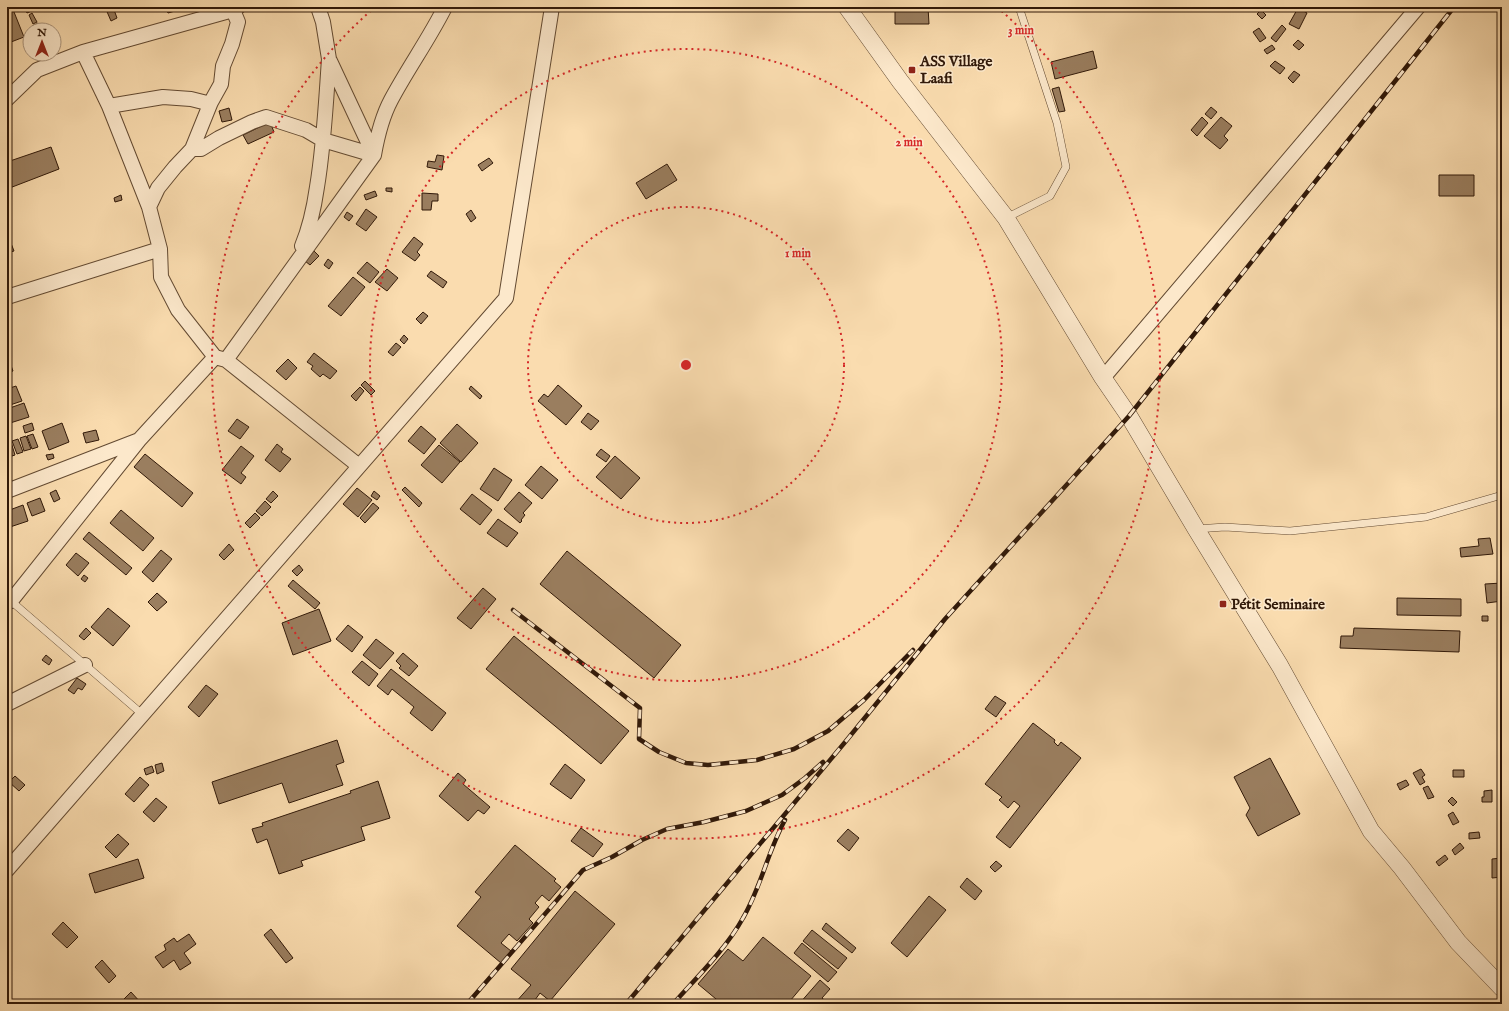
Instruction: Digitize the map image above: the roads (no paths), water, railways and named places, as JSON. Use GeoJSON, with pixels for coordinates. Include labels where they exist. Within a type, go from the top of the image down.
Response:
{"type":"FeatureCollection","features":[{"type":"Feature","properties":{"kind":"street"},"geometry":{"type":"LineString","coordinates":[[284,280],[307,234],[313,213],[323,140],[329,58],[323,22],[318,7]]}},
{"type":"Feature","properties":{"kind":"street"},"geometry":{"type":"LineString","coordinates":[[8,598],[140,439],[221,359],[284,280],[374,155],[377,138],[391,100],[446,7]]}},
{"type":"Feature","properties":{"kind":"street"},"geometry":{"type":"LineString","coordinates":[[7,870],[506,298],[552,7]]}},
{"type":"Feature","properties":{"kind":"street"},"geometry":{"type":"LineString","coordinates":[[847,7],[900,82],[1006,218],[1104,378],[1130,416],[1196,529],[1280,666],[1371,831],[1402,868],[1458,942],[1502,988]]}},
{"type":"Feature","properties":{"kind":"street"},"geometry":{"type":"LineString","coordinates":[[1104,378],[1418,7]]}},
{"type":"Feature","properties":{"kind":"street"},"geometry":{"type":"LineString","coordinates":[[7,98],[37,70],[83,52],[235,8],[238,22],[232,44],[223,66],[221,84],[211,102],[192,150],[175,167],[158,188],[149,207]]}},
{"type":"Feature","properties":{"kind":"street"},"geometry":{"type":"LineString","coordinates":[[83,52],[109,106],[149,207],[160,249],[161,277],[178,310],[221,359],[359,466]]}},
{"type":"Feature","properties":{"kind":"street"},"geometry":{"type":"LineString","coordinates":[[329,58],[374,155]]}},
{"type":"Feature","properties":{"kind":"street"},"geometry":{"type":"LineString","coordinates":[[109,106],[163,97],[190,99],[207,103],[211,102]]}},
{"type":"Feature","properties":{"kind":"street"},"geometry":{"type":"LineString","coordinates":[[192,150],[201,149],[219,138],[266,117],[306,130],[323,140],[374,155]]}},
{"type":"Feature","properties":{"kind":"street"},"geometry":{"type":"LineString","coordinates":[[7,297],[160,249]]}},
{"type":"Feature","properties":{"kind":"street"},"geometry":{"type":"LineString","coordinates":[[7,491],[140,439]]}},
{"type":"Feature","properties":{"kind":"street"},"geometry":{"type":"LineString","coordinates":[[7,704],[84,665]]}},
{"type":"Feature","properties":{"kind":"lane"},"geometry":{"type":"LineString","coordinates":[[1006,218],[1050,196],[1066,167],[1057,123],[1019,7]]}},
{"type":"Feature","properties":{"kind":"lane"},"geometry":{"type":"LineString","coordinates":[[1196,529],[1225,527],[1290,531],[1426,518],[1502,496]]}},
{"type":"Feature","properties":{"kind":"lane"},"geometry":{"type":"LineString","coordinates":[[8,598],[142,714]]}},
{"type":"Feature","properties":{"kind":"railway"},"geometry":{"type":"LineString","coordinates":[[626,1004],[846,741],[945,619],[1129,416],[1454,7]]}},
{"type":"Feature","properties":{"kind":"railway"},"geometry":{"type":"LineString","coordinates":[[513,610],[640,708],[639,739],[659,752],[686,763],[708,765],[757,760],[794,749],[828,731],[864,700],[913,650]]}},
{"type":"Feature","properties":{"kind":"railway"},"geometry":{"type":"LineString","coordinates":[[467,1004],[583,870],[667,829],[704,822],[746,811],[782,795],[823,762]]}},
{"type":"Feature","properties":{"kind":"railway"},"geometry":{"type":"LineString","coordinates":[[673,1004],[710,963],[736,930],[755,894],[785,820]]}},
{"type":"Feature","properties":{"kind":"place","name":"ASS Village Laafi"},"geometry":{"type":"Point","coordinates":[912,70]}},
{"type":"Feature","properties":{"kind":"place","name":"Pétit Seminaire"},"geometry":{"type":"Point","coordinates":[1223,604]}}]}
